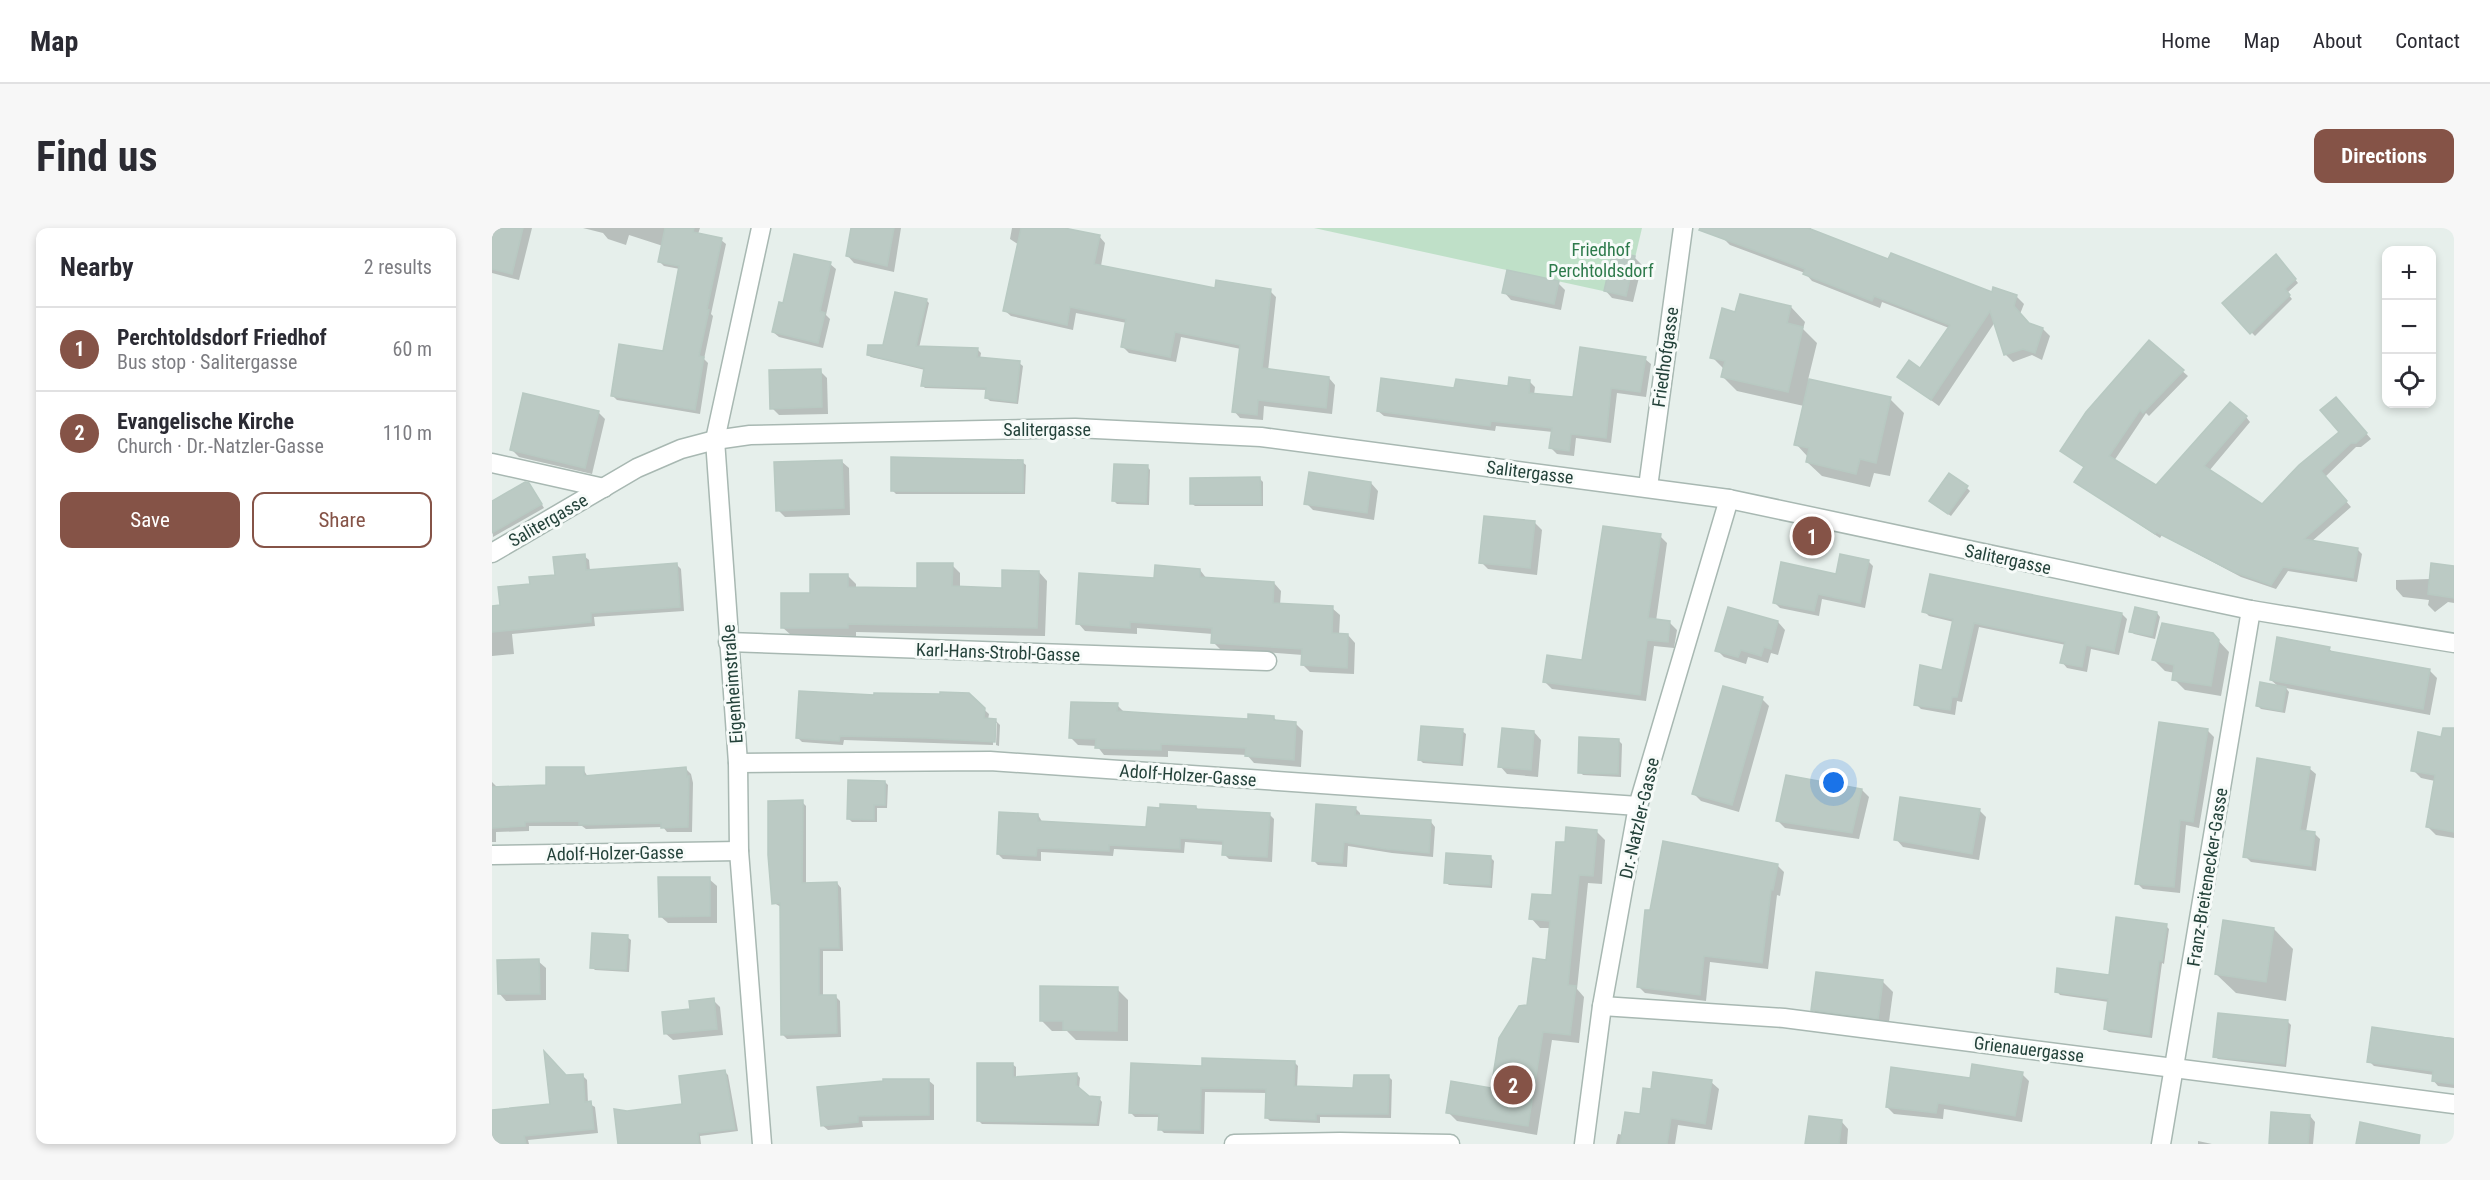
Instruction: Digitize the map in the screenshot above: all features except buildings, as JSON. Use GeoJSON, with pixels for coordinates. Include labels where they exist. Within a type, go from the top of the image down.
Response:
{"type":"FeatureCollection","features":[{"type":"Feature","properties":{"kind":"street","name":"Eigenheimstraße"},"geometry":{"type":"LineString","coordinates":[[761,228],[715,440],[738,763],[739,851],[762,1144]]}},
{"type":"Feature","properties":{"kind":"street","name":"Friedhofgasse"},"geometry":{"type":"LineString","coordinates":[[1648,487],[1683,228]]}},
{"type":"Feature","properties":{"kind":"street","name":"Salitergasse"},"geometry":{"type":"LineString","coordinates":[[492,553],[637,468],[681,449],[715,440],[750,435],[1075,428],[1262,436],[1728,499],[2251,610],[2454,643]]}},
{"type":"Feature","properties":{"kind":"street","name":"Salitergasse"},"geometry":{"type":"LineString","coordinates":[[492,463],[604,488]]}},
{"type":"Feature","properties":{"kind":"street","name":"Dr.-Natzler-Gasse"},"geometry":{"type":"LineString","coordinates":[[1584,1144],[1602,1006],[1638,806],[1728,499]]}},
{"type":"Feature","properties":{"kind":"street","name":"Franz-Breitenecker-Gasse"},"geometry":{"type":"LineString","coordinates":[[2161,1144],[2251,610]]}},
{"type":"Feature","properties":{"kind":"street","name":"Karl-Hans-Strobl-Gasse"},"geometry":{"type":"LineString","coordinates":[[728,642],[1268,661]]}},
{"type":"Feature","properties":{"kind":"street","name":"Adolf-Holzer-Gasse"},"geometry":{"type":"LineString","coordinates":[[738,763],[990,761],[1638,806]]}},
{"type":"Feature","properties":{"kind":"street","name":"Adolf-Holzer-Gasse"},"geometry":{"type":"LineString","coordinates":[[492,855],[739,851]]}},
{"type":"Feature","properties":{"kind":"street","name":"Grienauergasse"},"geometry":{"type":"LineString","coordinates":[[1602,1006],[1784,1018],[2454,1104]]}},
{"type":"Feature","properties":{"kind":"street"},"geometry":{"type":"LineString","coordinates":[[1234,1144],[1340,1142],[1450,1144]]}},
{"type":"Feature","properties":{"kind":"green space","name":"Friedhof Perchtoldsdorf"},"geometry":{"type":"Polygon","coordinates":[[[1314,228],[1642,228],[1626,296],[1314,228]]]}},
{"type":"Feature","properties":{"kind":"place","name":"Perchtoldsdorf Friedhof"},"geometry":{"type":"Point","coordinates":[1812,536]}},
{"type":"Feature","properties":{"kind":"place","name":"Evangelische Kirche"},"geometry":{"type":"Point","coordinates":[1513,1085]}}]}
